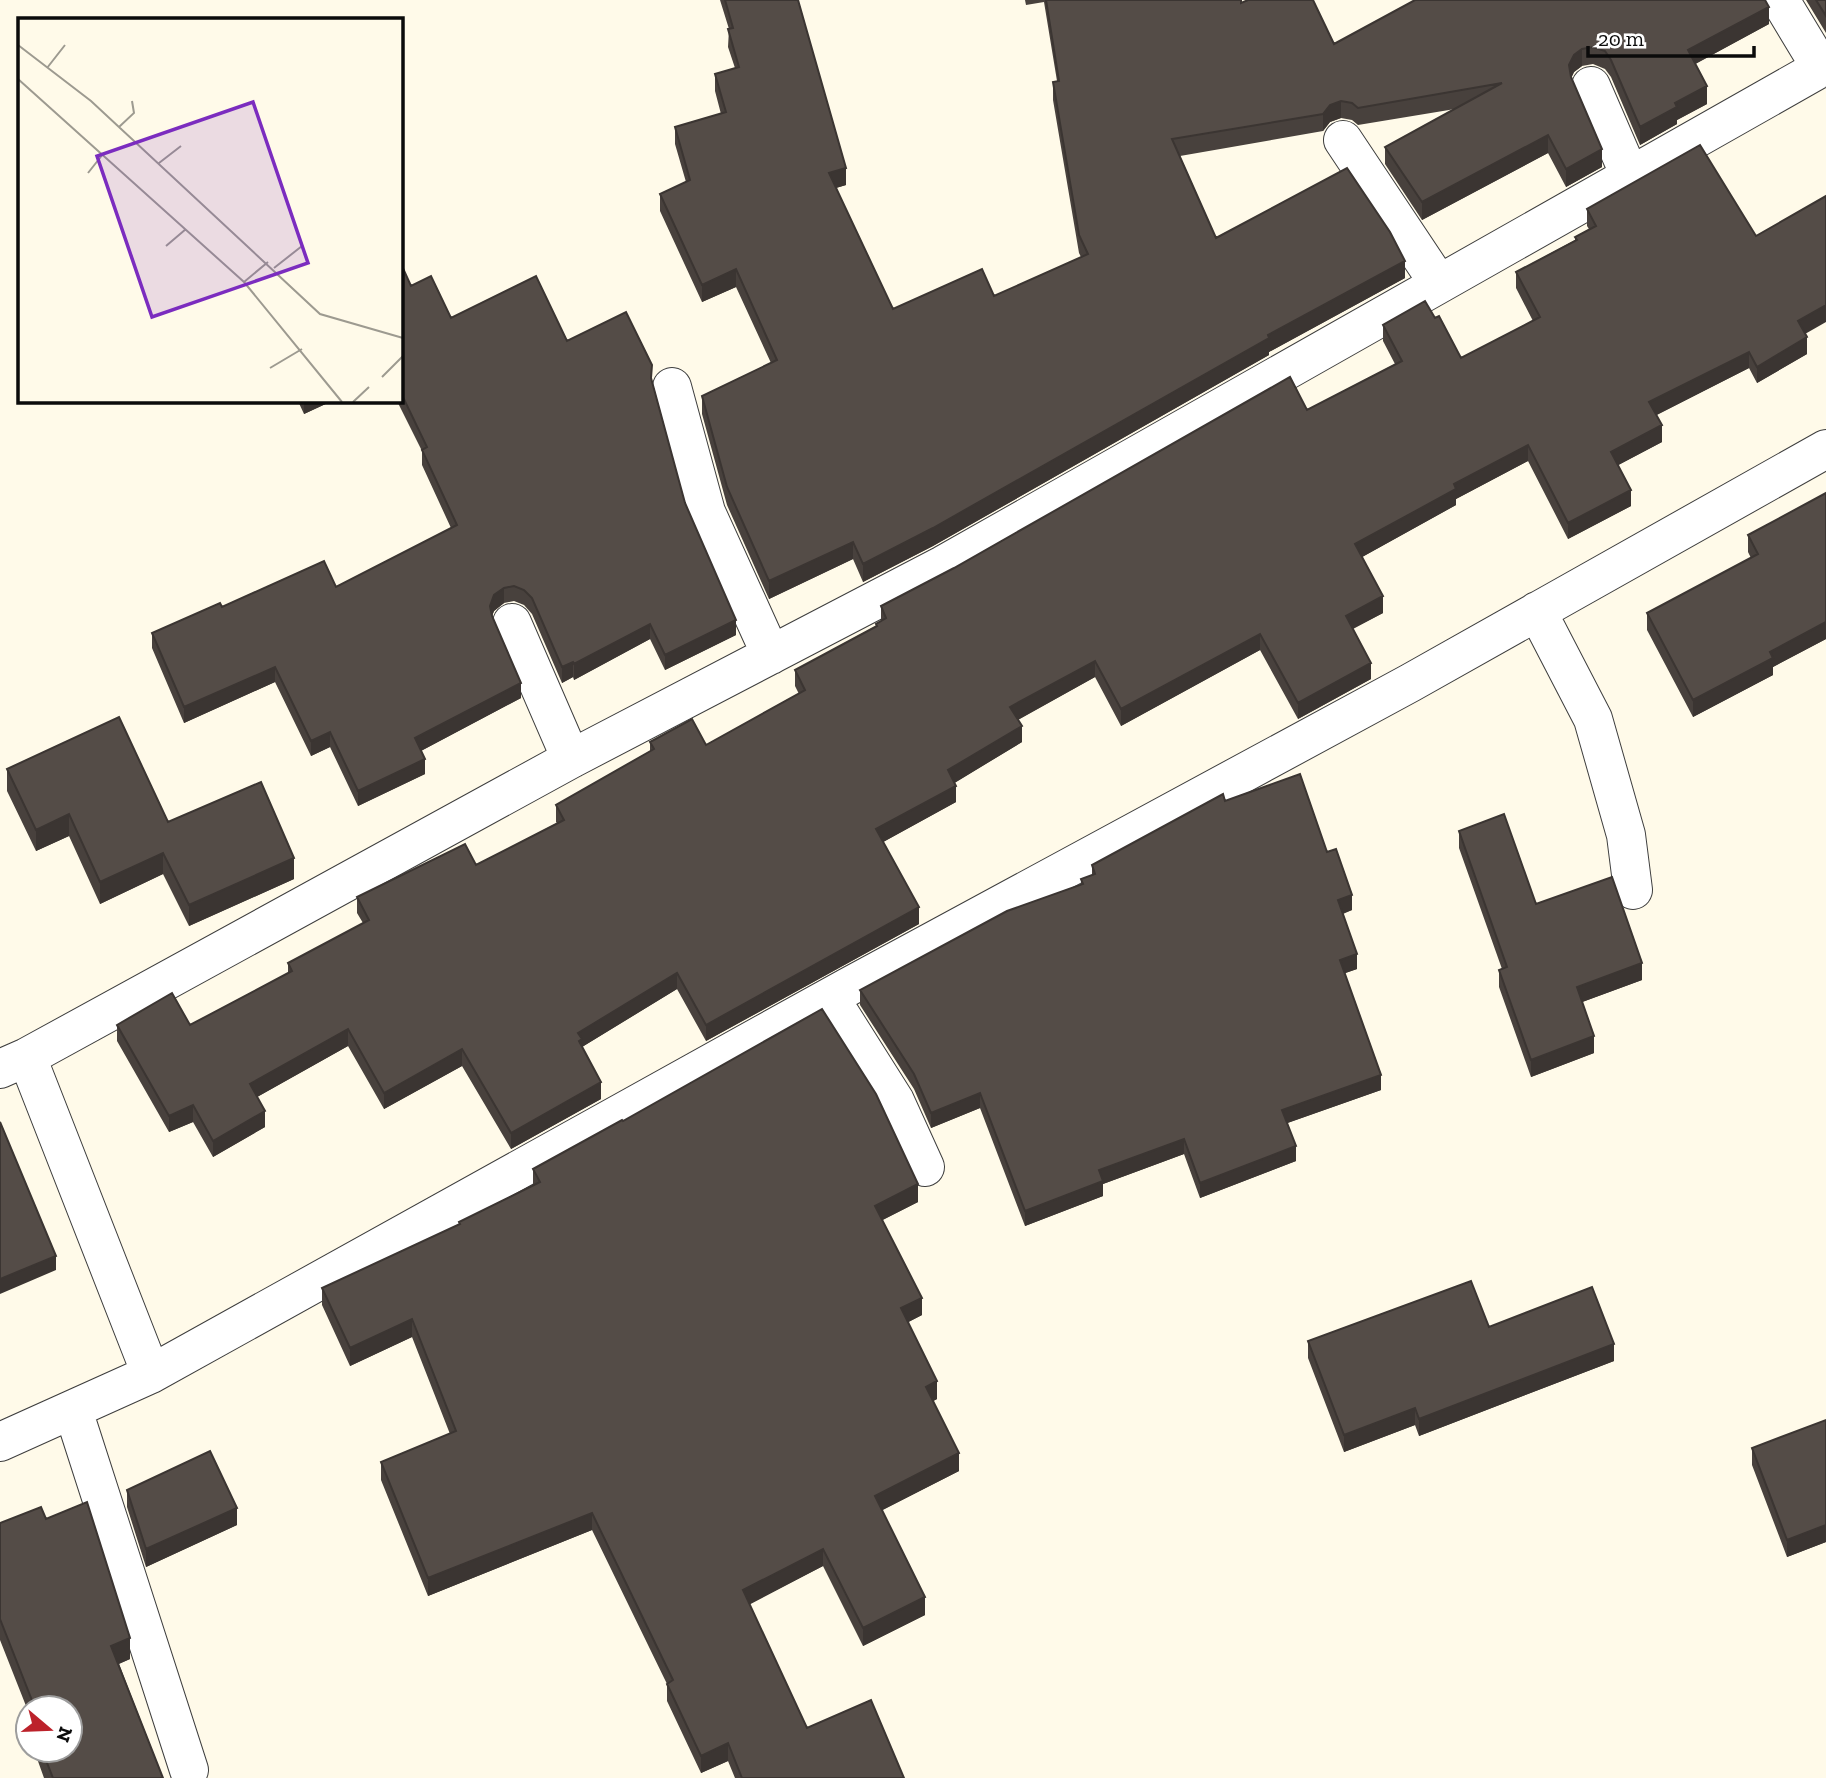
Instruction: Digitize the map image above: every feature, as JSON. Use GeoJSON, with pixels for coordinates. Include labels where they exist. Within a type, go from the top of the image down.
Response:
{"type":"FeatureCollection","features":[{"type":"Feature","properties":{"kind":"street"},"geometry":{"type":"LineString","coordinates":[[151,1374],[13,1063],[571,759],[943,565],[1824,66],[1780,0]]}},
{"type":"Feature","properties":{"kind":"street"},"geometry":{"type":"LineString","coordinates":[[1591,86],[1630,176]]}},
{"type":"Feature","properties":{"kind":"street"},"geometry":{"type":"LineString","coordinates":[[1343,140],[1439,284]]}},
{"type":"Feature","properties":{"kind":"street"},"geometry":{"type":"LineString","coordinates":[[672,387],[706,512],[771,655]]}},
{"type":"Feature","properties":{"kind":"street"},"geometry":{"type":"LineString","coordinates":[[0,1442],[151,1374],[830,998],[1410,683],[1826,449]]}},
{"type":"Feature","properties":{"kind":"street"},"geometry":{"type":"LineString","coordinates":[[1537,611],[1593,719],[1626,835],[1633,890]]}},
{"type":"Feature","properties":{"kind":"street"},"geometry":{"type":"LineString","coordinates":[[512,623],[571,759]]}},
{"type":"Feature","properties":{"kind":"street"},"geometry":{"type":"LineString","coordinates":[[830,998],[895,1101],[925,1167]]}},
{"type":"Feature","properties":{"kind":"street"},"geometry":{"type":"LineString","coordinates":[[73,1410],[189,1770]]}},
{"type":"Feature","properties":{"kind":"building"},"geometry":{"type":"Polygon","coordinates":[[[725,0],[798,0],[846,168],[829,173],[893,309],[982,269],[994,296],[1088,254],[1079,235],[1053,82],[1059,81],[1046,0],[1241,0],[1241,3],[1248,0],[1313,0],[1334,44],[1415,0],[1765,0],[1769,7],[1688,50],[1707,86],[1675,103],[1677,107],[1640,127],[1605,51],[1593,47],[1582,49],[1574,55],[1569,65],[1571,77],[1602,149],[1566,169],[1548,135],[1422,202],[1385,147],[1502,83],[1358,108],[1352,103],[1341,101],[1330,105],[1323,114],[1172,139],[1216,238],[1347,168],[1390,232],[1405,261],[1268,335],[1269,338],[933,528],[863,564],[853,542],[769,581],[727,487],[702,396],[777,360],[736,269],[702,285],[660,194],[690,180],[675,127],[726,112],[715,74],[739,67],[728,29],[733,28],[725,0]]]}},
{"type":"Feature","properties":{"kind":"building"},"geometry":{"type":"Polygon","coordinates":[[[1816,0],[1826,0],[1826,16],[1816,0]]]}},
{"type":"Feature","properties":{"kind":"building"},"geometry":{"type":"Polygon","coordinates":[[[1700,145],[1756,236],[1826,196],[1826,305],[1798,321],[1807,337],[1757,367],[1749,352],[1649,402],[1662,425],[1611,452],[1631,490],[1568,523],[1528,445],[1454,484],[1456,489],[1355,544],[1383,596],[1346,616],[1371,663],[1298,703],[1260,634],[1121,709],[1095,661],[1010,707],[1022,726],[948,770],[956,786],[876,829],[919,907],[706,1025],[677,973],[578,1033],[582,1039],[579,1041],[601,1082],[511,1133],[462,1049],[384,1093],[348,1029],[250,1084],[265,1111],[213,1141],[193,1105],[169,1116],[117,1025],[172,993],[190,1025],[292,971],[288,963],[369,920],[357,897],[465,844],[476,865],[564,820],[556,805],[654,749],[650,742],[692,719],[706,745],[805,690],[795,670],[877,626],[876,624],[886,618],[881,606],[954,568],[1290,377],[1307,410],[1402,361],[1383,325],[1425,301],[1435,318],[1439,316],[1461,358],[1540,317],[1516,272],[1577,240],[1575,237],[1596,226],[1587,209],[1700,145]]]}},
{"type":"Feature","properties":{"kind":"building"},"geometry":{"type":"Polygon","coordinates":[[[402,266],[411,286],[431,276],[451,318],[536,276],[567,341],[626,312],[652,365],[651,378],[685,503],[736,620],[665,655],[650,624],[574,664],[573,662],[562,667],[532,598],[524,590],[514,586],[504,588],[494,595],[490,606],[521,683],[415,738],[425,759],[358,791],[330,732],[311,741],[275,667],[184,707],[152,633],[220,603],[222,607],[324,561],[336,587],[457,525],[422,450],[427,447],[402,395],[402,266]]]}},
{"type":"Feature","properties":{"kind":"building"},"geometry":{"type":"Polygon","coordinates":[[[1826,493],[1826,622],[1770,652],[1773,658],[1693,700],[1647,613],[1758,554],[1748,535],[1826,493]]]}},
{"type":"Feature","properties":{"kind":"building"},"geometry":{"type":"Polygon","coordinates":[[[119,717],[168,822],[261,782],[294,858],[189,905],[163,853],[100,882],[69,814],[36,830],[7,769],[119,717]]]}},
{"type":"Feature","properties":{"kind":"building"},"geometry":{"type":"Polygon","coordinates":[[[1300,774],[1327,852],[1336,849],[1352,895],[1338,900],[1357,954],[1340,960],[1381,1075],[1282,1110],[1296,1146],[1200,1183],[1184,1139],[1099,1170],[1103,1181],[1025,1211],[980,1093],[931,1113],[914,1074],[860,990],[1007,911],[1083,884],[1081,879],[1095,874],[1092,865],[1223,794],[1225,801],[1300,774]]]}},
{"type":"Feature","properties":{"kind":"building"},"geometry":{"type":"Polygon","coordinates":[[[1504,814],[1536,904],[1612,877],[1642,963],[1577,987],[1594,1036],[1531,1060],[1499,970],[1507,967],[1459,831],[1504,814]]]}},
{"type":"Feature","properties":{"kind":"building"},"geometry":{"type":"Polygon","coordinates":[[[822,1009],[876,1094],[918,1184],[875,1206],[922,1298],[901,1308],[937,1381],[926,1387],[959,1453],[875,1496],[925,1597],[863,1628],[823,1549],[743,1590],[807,1728],[871,1700],[904,1778],[742,1778],[728,1743],[701,1756],[667,1684],[673,1680],[592,1513],[428,1578],[381,1462],[456,1431],[412,1319],[350,1348],[322,1288],[460,1224],[459,1222],[540,1182],[533,1169],[822,1009]]]}},
{"type":"Feature","properties":{"kind":"building"},"geometry":{"type":"Polygon","coordinates":[[[0,1122],[56,1256],[0,1279],[0,1122]]]}},
{"type":"Feature","properties":{"kind":"building"},"geometry":{"type":"Polygon","coordinates":[[[1471,1281],[1489,1327],[1592,1287],[1614,1344],[1419,1419],[1415,1408],[1344,1435],[1308,1341],[1471,1281]]]}},
{"type":"Feature","properties":{"kind":"building"},"geometry":{"type":"Polygon","coordinates":[[[1826,1420],[1826,1525],[1787,1540],[1752,1448],[1826,1420]]]}},
{"type":"Feature","properties":{"kind":"building"},"geometry":{"type":"Polygon","coordinates":[[[210,1451],[237,1508],[146,1549],[127,1490],[210,1451]]]}},
{"type":"Feature","properties":{"kind":"building"},"geometry":{"type":"Polygon","coordinates":[[[87,1502],[130,1638],[111,1646],[163,1778],[53,1778],[48,1764],[84,1764],[84,1694],[29,1694],[0,1619],[0,1523],[41,1507],[46,1519],[87,1502]]]}}]}
